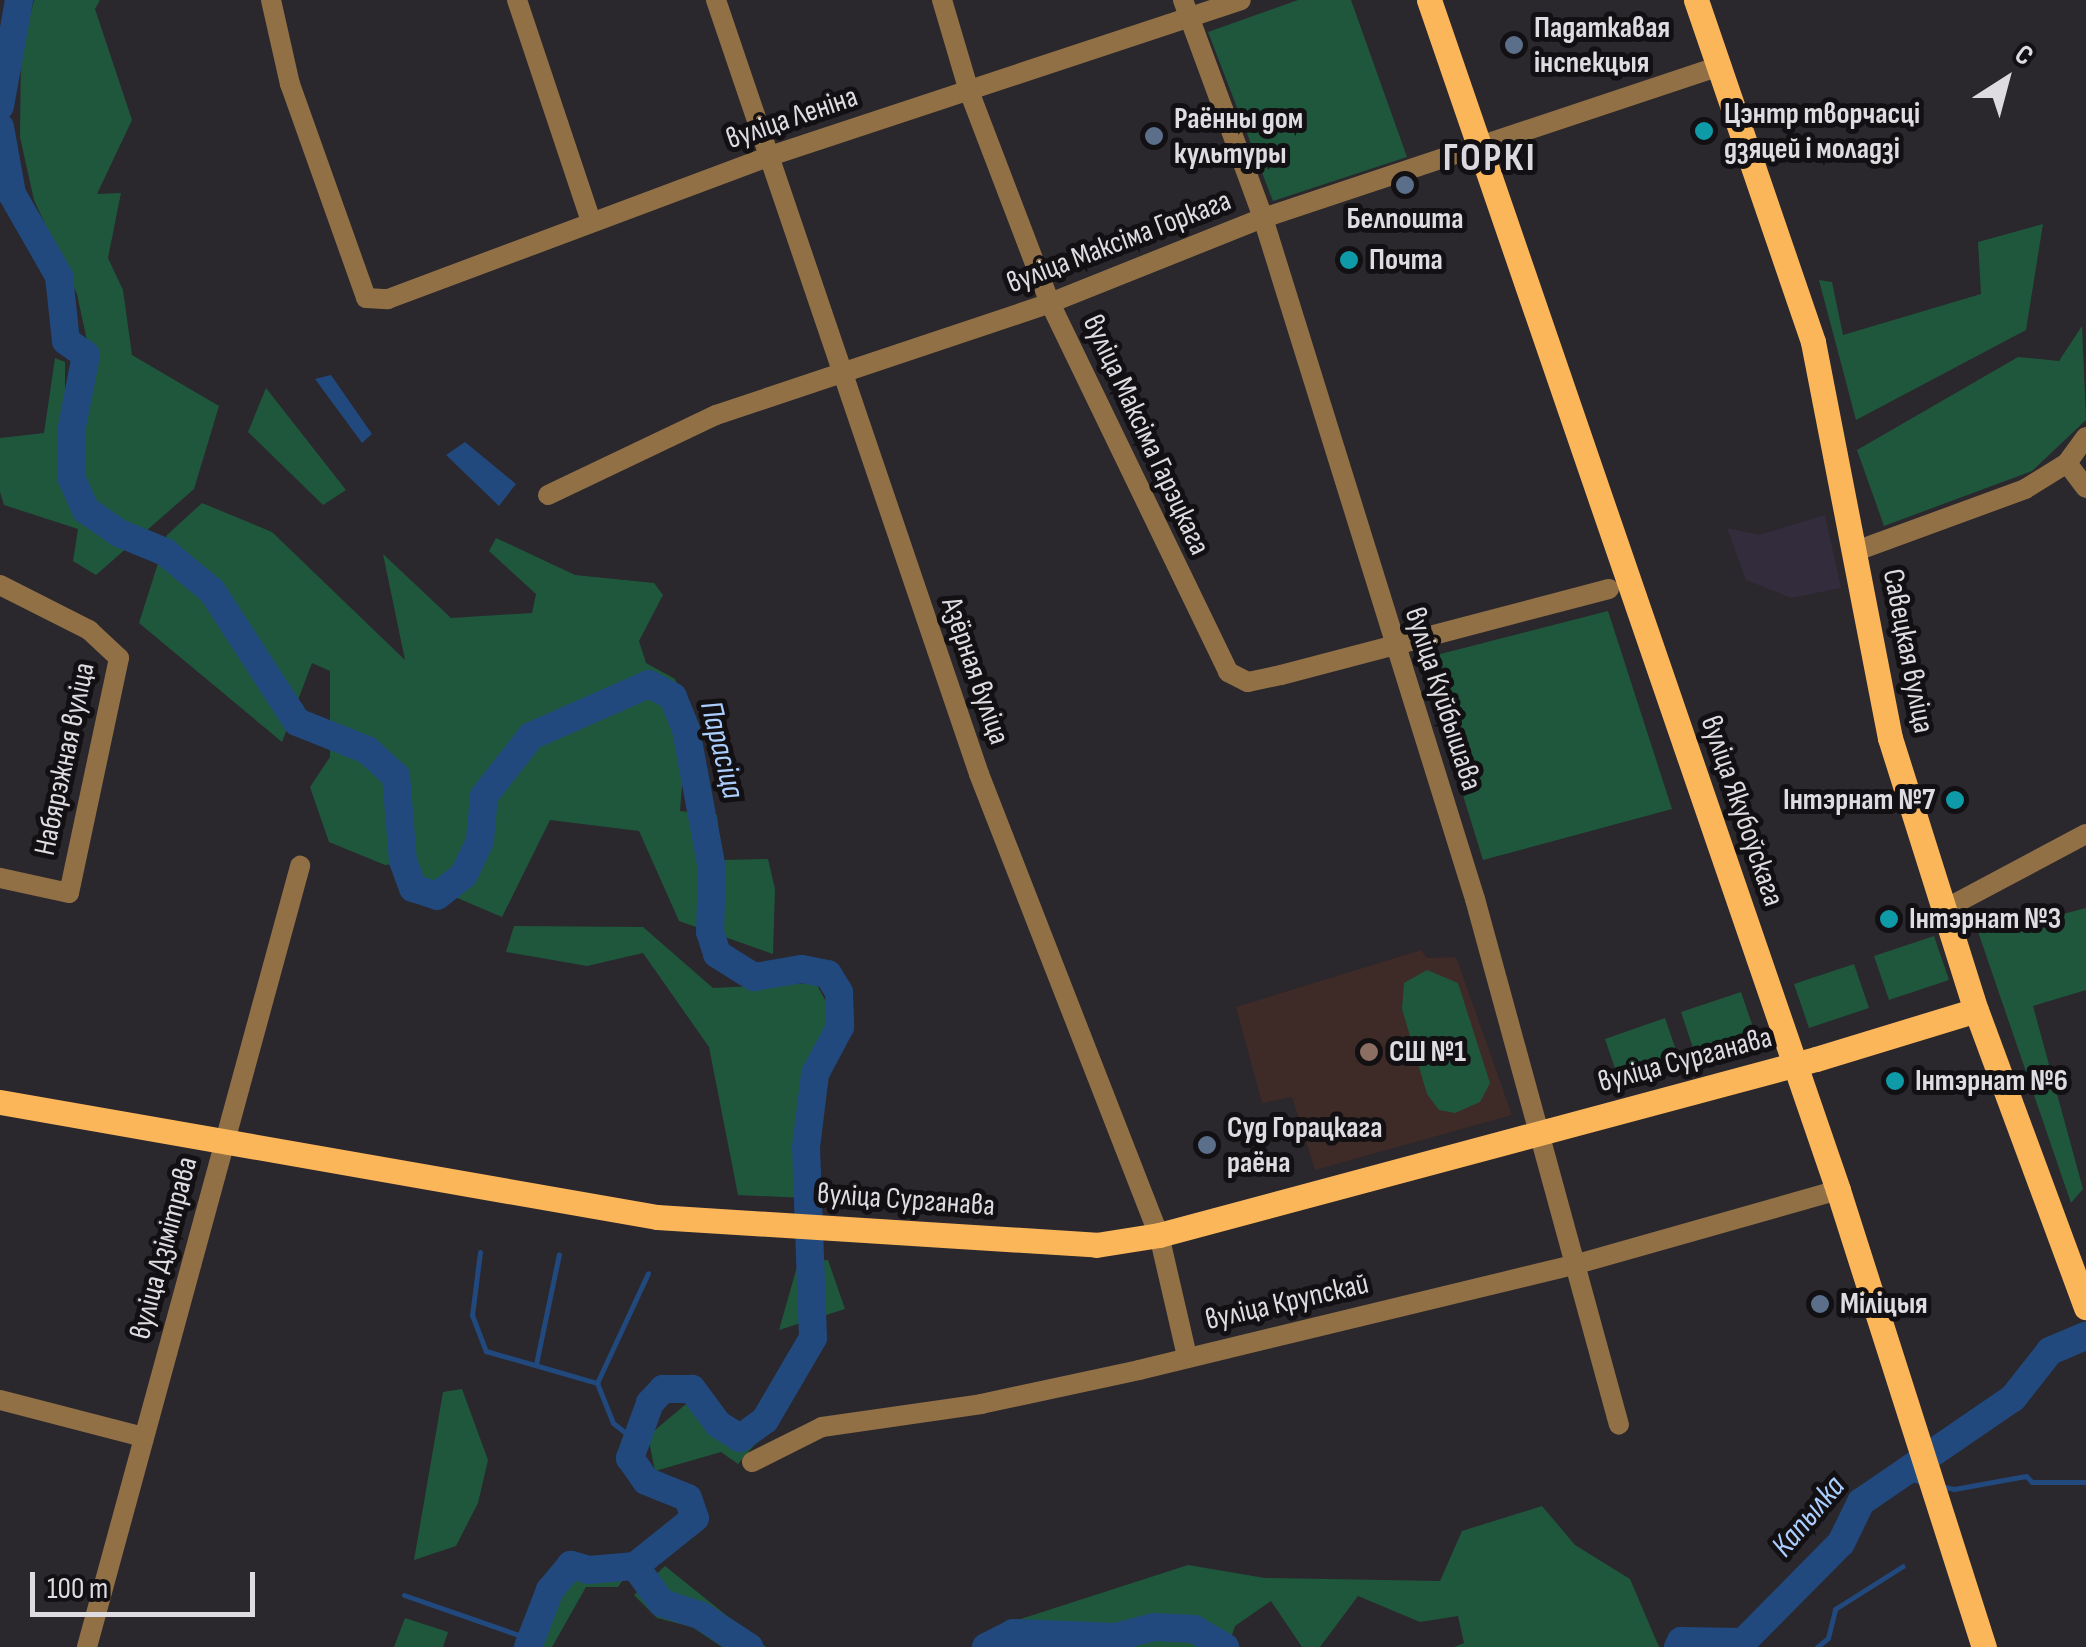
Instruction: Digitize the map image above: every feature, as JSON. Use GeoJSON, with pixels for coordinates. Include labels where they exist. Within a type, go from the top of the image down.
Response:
{"type":"FeatureCollection","features":[{"type":"Feature","properties":{"kind":"main road","name":"вуліца Якубоўскага"},"geometry":{"type":"LineString","coordinates":[[1428,0],[1838,1190],[1984,1647]]}},
{"type":"Feature","properties":{"kind":"main road","name":"Савецкая вуліца"},"geometry":{"type":"LineString","coordinates":[[1696,0],[1813,342],[1890,738],[1976,1010],[2083,1298]]}},
{"type":"Feature","properties":{"kind":"main road","name":"вуліца Сурганава"},"geometry":{"type":"LineString","coordinates":[[0,1102],[657,1218],[1096,1245],[1160,1235],[1795,1065],[1976,1010]]}},
{"type":"Feature","properties":{"kind":"street","name":"вуліца Леніна"},"geometry":{"type":"LineString","coordinates":[[271,0],[290,84],[366,298],[388,299],[591,220],[969,91],[1186,8],[1241,0]]}},
{"type":"Feature","properties":{"kind":"street"},"geometry":{"type":"LineString","coordinates":[[517,0],[591,220]]}},
{"type":"Feature","properties":{"kind":"street","name":"Азёрная вуліца"},"geometry":{"type":"LineString","coordinates":[[716,0],[840,377],[980,774],[1160,1235],[1188,1356]]}},
{"type":"Feature","properties":{"kind":"street","name":"вуліца Максіма Гарэцкага"},"geometry":{"type":"LineString","coordinates":[[942,0],[969,91],[1050,303],[1228,672],[1248,682],[1609,589]]}},
{"type":"Feature","properties":{"kind":"street","name":"вуліца Куйбышава"},"geometry":{"type":"LineString","coordinates":[[1186,8],[1263,218],[1475,898],[1619,1425]]}},
{"type":"Feature","properties":{"kind":"street","name":"вуліца Максіма Горкага"},"geometry":{"type":"LineString","coordinates":[[548,495],[716,415],[840,377],[1050,303],[1263,218],[1478,146],[1626,102],[1721,66]]}},
{"type":"Feature","properties":{"kind":"street"},"geometry":{"type":"LineString","coordinates":[[1856,550],[1932,528],[2067,463],[2086,437]]}},
{"type":"Feature","properties":{"kind":"street"},"geometry":{"type":"LineString","coordinates":[[2067,463],[2086,488]]}},
{"type":"Feature","properties":{"kind":"street","name":"Набярэжная вуліца"},"geometry":{"type":"LineString","coordinates":[[0,585],[90,630],[120,658],[69,893],[0,878]]}},
{"type":"Feature","properties":{"kind":"street"},"geometry":{"type":"LineString","coordinates":[[1943,910],[2086,834]]}},
{"type":"Feature","properties":{"kind":"street","name":"вуліца Дзімітрава"},"geometry":{"type":"LineString","coordinates":[[86,1647],[300,866]]}},
{"type":"Feature","properties":{"kind":"street","name":"вуліца Крупскай"},"geometry":{"type":"LineString","coordinates":[[752,1462],[822,1427],[980,1404],[1188,1356],[1577,1264],[1838,1190]]}},
{"type":"Feature","properties":{"kind":"street"},"geometry":{"type":"LineString","coordinates":[[0,1400],[143,1438]]}},
{"type":"Feature","properties":{"kind":"shaded area"},"geometry":{"type":"Polygon","coordinates":[[[1825,515],[1841,588],[1791,598],[1746,580],[1727,528],[1759,535],[1825,515]]]}},
{"type":"Feature","properties":{"kind":"shaded area","name":"СШ №1"},"geometry":{"type":"Polygon","coordinates":[[[1421,950],[1427,958],[1456,957],[1512,1115],[1315,1170],[1292,1097],[1262,1103],[1236,1007],[1421,950]]]}},
{"type":"Feature","properties":{"kind":"green space"},"geometry":{"type":"Polygon","coordinates":[[[34,0],[100,0],[95,9],[132,120],[97,194],[121,193],[108,258],[123,290],[132,355],[219,406],[194,489],[96,575],[73,561],[78,529],[4,505],[0,492],[0,438],[44,433],[55,358],[65,362],[65,411],[79,416],[89,350],[77,294],[34,200],[20,137],[21,52],[34,0]]]}},
{"type":"Feature","properties":{"kind":"green space"},"geometry":{"type":"Polygon","coordinates":[[[1298,0],[1351,0],[1407,157],[1273,201],[1208,32],[1298,0]]]}},
{"type":"Feature","properties":{"kind":"green space"},"geometry":{"type":"Polygon","coordinates":[[[2043,224],[2026,330],[1856,420],[1819,280],[1832,282],[1843,335],[1981,294],[1978,242],[2043,224]]]}},
{"type":"Feature","properties":{"kind":"green space"},"geometry":{"type":"Polygon","coordinates":[[[2082,326],[2086,420],[2032,471],[1884,526],[1857,450],[2018,357],[2059,361],[2082,326]]]}},
{"type":"Feature","properties":{"kind":"green space"},"geometry":{"type":"Polygon","coordinates":[[[266,388],[346,490],[323,505],[248,432],[266,388]]]}},
{"type":"Feature","properties":{"kind":"green space"},"geometry":{"type":"Polygon","coordinates":[[[202,503],[272,532],[405,660],[383,554],[451,618],[532,613],[536,594],[489,551],[496,538],[575,575],[654,583],[663,595],[639,641],[646,663],[675,679],[688,709],[680,811],[717,815],[722,860],[768,859],[775,889],[773,954],[679,921],[639,831],[550,820],[502,917],[422,883],[412,862],[385,865],[329,842],[310,787],[330,757],[330,671],[312,663],[282,742],[139,623],[167,535],[202,503]]]}},
{"type":"Feature","properties":{"kind":"green space"},"geometry":{"type":"Polygon","coordinates":[[[1608,611],[1672,809],[1483,860],[1421,659],[1608,611]]]}},
{"type":"Feature","properties":{"kind":"green space"},"geometry":{"type":"Polygon","coordinates":[[[2086,908],[2086,990],[2033,1006],[2083,1189],[2071,1203],[1974,920],[2044,919],[2086,908]]]}},
{"type":"Feature","properties":{"kind":"green space"},"geometry":{"type":"Polygon","coordinates":[[[514,926],[643,927],[713,988],[816,983],[832,1013],[797,1112],[806,1198],[738,1195],[709,1047],[643,953],[587,966],[506,952],[514,926]]]}},
{"type":"Feature","properties":{"kind":"green space"},"geometry":{"type":"Polygon","coordinates":[[[1934,936],[1949,980],[1889,1000],[1874,956],[1934,936]]]}},
{"type":"Feature","properties":{"kind":"green space"},"geometry":{"type":"Polygon","coordinates":[[[1854,964],[1869,1008],[1809,1028],[1794,984],[1854,964]]]}},
{"type":"Feature","properties":{"kind":"green space"},"geometry":{"type":"Polygon","coordinates":[[[1427,970],[1458,983],[1490,1083],[1480,1102],[1455,1113],[1439,1110],[1427,1094],[1402,1009],[1404,983],[1427,970]]]}},
{"type":"Feature","properties":{"kind":"green space"},"geometry":{"type":"Polygon","coordinates":[[[1741,992],[1756,1036],[1696,1057],[1681,1012],[1741,992]]]}},
{"type":"Feature","properties":{"kind":"green space"},"geometry":{"type":"Polygon","coordinates":[[[1665,1018],[1680,1062],[1620,1083],[1605,1039],[1665,1018]]]}},
{"type":"Feature","properties":{"kind":"green space"},"geometry":{"type":"Polygon","coordinates":[[[828,1260],[845,1309],[779,1330],[798,1263],[828,1260]]]}},
{"type":"Feature","properties":{"kind":"green space"},"geometry":{"type":"Polygon","coordinates":[[[462,1389],[488,1460],[478,1503],[456,1546],[414,1560],[443,1392],[462,1389]]]}},
{"type":"Feature","properties":{"kind":"green space"},"geometry":{"type":"Polygon","coordinates":[[[686,1404],[733,1445],[757,1442],[738,1464],[721,1452],[655,1471],[648,1436],[686,1404]]]}},
{"type":"Feature","properties":{"kind":"green space"},"geometry":{"type":"Polygon","coordinates":[[[1542,1506],[1575,1545],[1630,1579],[1659,1647],[1454,1647],[1464,1643],[1458,1616],[1420,1622],[1358,1596],[1320,1647],[1302,1647],[1271,1601],[1235,1626],[1228,1647],[977,1647],[1008,1623],[1188,1565],[1265,1578],[1440,1581],[1462,1531],[1542,1506]]]}},
{"type":"Feature","properties":{"kind":"green space"},"geometry":{"type":"Polygon","coordinates":[[[665,1566],[766,1647],[722,1647],[692,1627],[657,1618],[634,1595],[665,1566]]]}},
{"type":"Feature","properties":{"kind":"green space"},"geometry":{"type":"Polygon","coordinates":[[[573,1570],[627,1574],[618,1587],[586,1587],[552,1647],[537,1647],[556,1590],[573,1570]]]}},
{"type":"Feature","properties":{"kind":"green space"},"geometry":{"type":"Polygon","coordinates":[[[405,1618],[448,1632],[443,1647],[394,1647],[405,1618]]]}},
{"type":"Feature","properties":{"kind":"water"},"geometry":{"type":"Polygon","coordinates":[[[331,375],[372,434],[362,443],[315,379],[331,375]]]}},
{"type":"Feature","properties":{"kind":"water"},"geometry":{"type":"Polygon","coordinates":[[[465,442],[516,484],[499,506],[446,455],[465,442]]]}},
{"type":"Feature","properties":{"kind":"waterway","name":"Парасіца"},"geometry":{"type":"LineString","coordinates":[[0,106],[19,0]]}},
{"type":"Feature","properties":{"kind":"waterway","name":"Парасіца"},"geometry":{"type":"LineString","coordinates":[[0,127],[12,194],[59,276],[66,341],[86,355],[72,427],[71,477],[86,510],[119,533],[165,552],[212,591],[297,722],[367,750],[396,776],[403,861],[413,888],[437,896],[464,875],[480,840],[484,796],[531,736],[649,684],[673,697],[686,730],[712,869],[710,932],[717,954],[754,977],[802,969],[828,974],[839,992],[840,1027],[815,1074],[806,1147],[813,1338],[765,1420],[740,1438],[718,1424],[692,1389],[663,1389],[650,1403],[630,1458],[646,1481],[688,1498],[695,1518],[635,1566],[589,1570],[571,1565],[550,1590],[528,1647]]}},
{"type":"Feature","properties":{"kind":"waterway"},"geometry":{"type":"LineString","coordinates":[[480,1252],[472,1315],[486,1351],[597,1383],[613,1423],[635,1440]]}},
{"type":"Feature","properties":{"kind":"waterway"},"geometry":{"type":"LineString","coordinates":[[536,1364],[559,1254]]}},
{"type":"Feature","properties":{"kind":"waterway"},"geometry":{"type":"LineString","coordinates":[[597,1383],[648,1273]]}},
{"type":"Feature","properties":{"kind":"waterway","name":"Капылка"},"geometry":{"type":"LineString","coordinates":[[1678,1647],[1681,1641],[1743,1642],[1841,1543],[1861,1502],[2013,1398],[2050,1351],[2086,1336]]}},
{"type":"Feature","properties":{"kind":"waterway"},"geometry":{"type":"LineString","coordinates":[[1940,1486],[1954,1489],[2026,1476],[2032,1482],[2086,1482]]}},
{"type":"Feature","properties":{"kind":"waterway"},"geometry":{"type":"LineString","coordinates":[[1902,1477],[1924,1482]]}},
{"type":"Feature","properties":{"kind":"waterway","name":"Капылка"},"geometry":{"type":"LineString","coordinates":[[635,1566],[662,1603],[700,1615],[749,1647]]}},
{"type":"Feature","properties":{"kind":"waterway"},"geometry":{"type":"LineString","coordinates":[[1817,1647],[1828,1638],[1835,1609],[1903,1566]]}},
{"type":"Feature","properties":{"kind":"waterway"},"geometry":{"type":"LineString","coordinates":[[404,1595],[533,1640]]}},
{"type":"Feature","properties":{"kind":"waterway","name":"Капылка"},"geometry":{"type":"LineString","coordinates":[[986,1647],[1013,1633],[1116,1637],[1154,1627],[1194,1629],[1225,1647]]}},
{"type":"Feature","properties":{"kind":"place","name":"Падаткавая інспекцыя"},"geometry":{"type":"Point","coordinates":[1514,45]}},
{"type":"Feature","properties":{"kind":"place","name":"Цэнтр творчасці дзяцей і моладзі"},"geometry":{"type":"Point","coordinates":[1704,131]}},
{"type":"Feature","properties":{"kind":"place","name":"Раённы дом культуры"},"geometry":{"type":"Point","coordinates":[1154,136]}},
{"type":"Feature","properties":{"kind":"place","name":"Белпошта"},"geometry":{"type":"Point","coordinates":[1405,185]}},
{"type":"Feature","properties":{"kind":"place","name":"Почта"},"geometry":{"type":"Point","coordinates":[1349,260]}},
{"type":"Feature","properties":{"kind":"place","name":"Інтэрнат №7"},"geometry":{"type":"Point","coordinates":[1955,800]}},
{"type":"Feature","properties":{"kind":"place","name":"Інтэрнат №3"},"geometry":{"type":"Point","coordinates":[1889,919]}},
{"type":"Feature","properties":{"kind":"place","name":"СШ №1"},"geometry":{"type":"Point","coordinates":[1369,1052]}},
{"type":"Feature","properties":{"kind":"place","name":"Інтэрнат №6"},"geometry":{"type":"Point","coordinates":[1895,1081]}},
{"type":"Feature","properties":{"kind":"place","name":"Суд Горацкага раёна"},"geometry":{"type":"Point","coordinates":[1207,1145]}},
{"type":"Feature","properties":{"kind":"place","name":"Міліцыя"},"geometry":{"type":"Point","coordinates":[1820,1304]}},
{"type":"Feature","properties":{"kind":"district","name":"ГОРКІ"},"geometry":{"type":"Point","coordinates":[1490,158]}}]}
